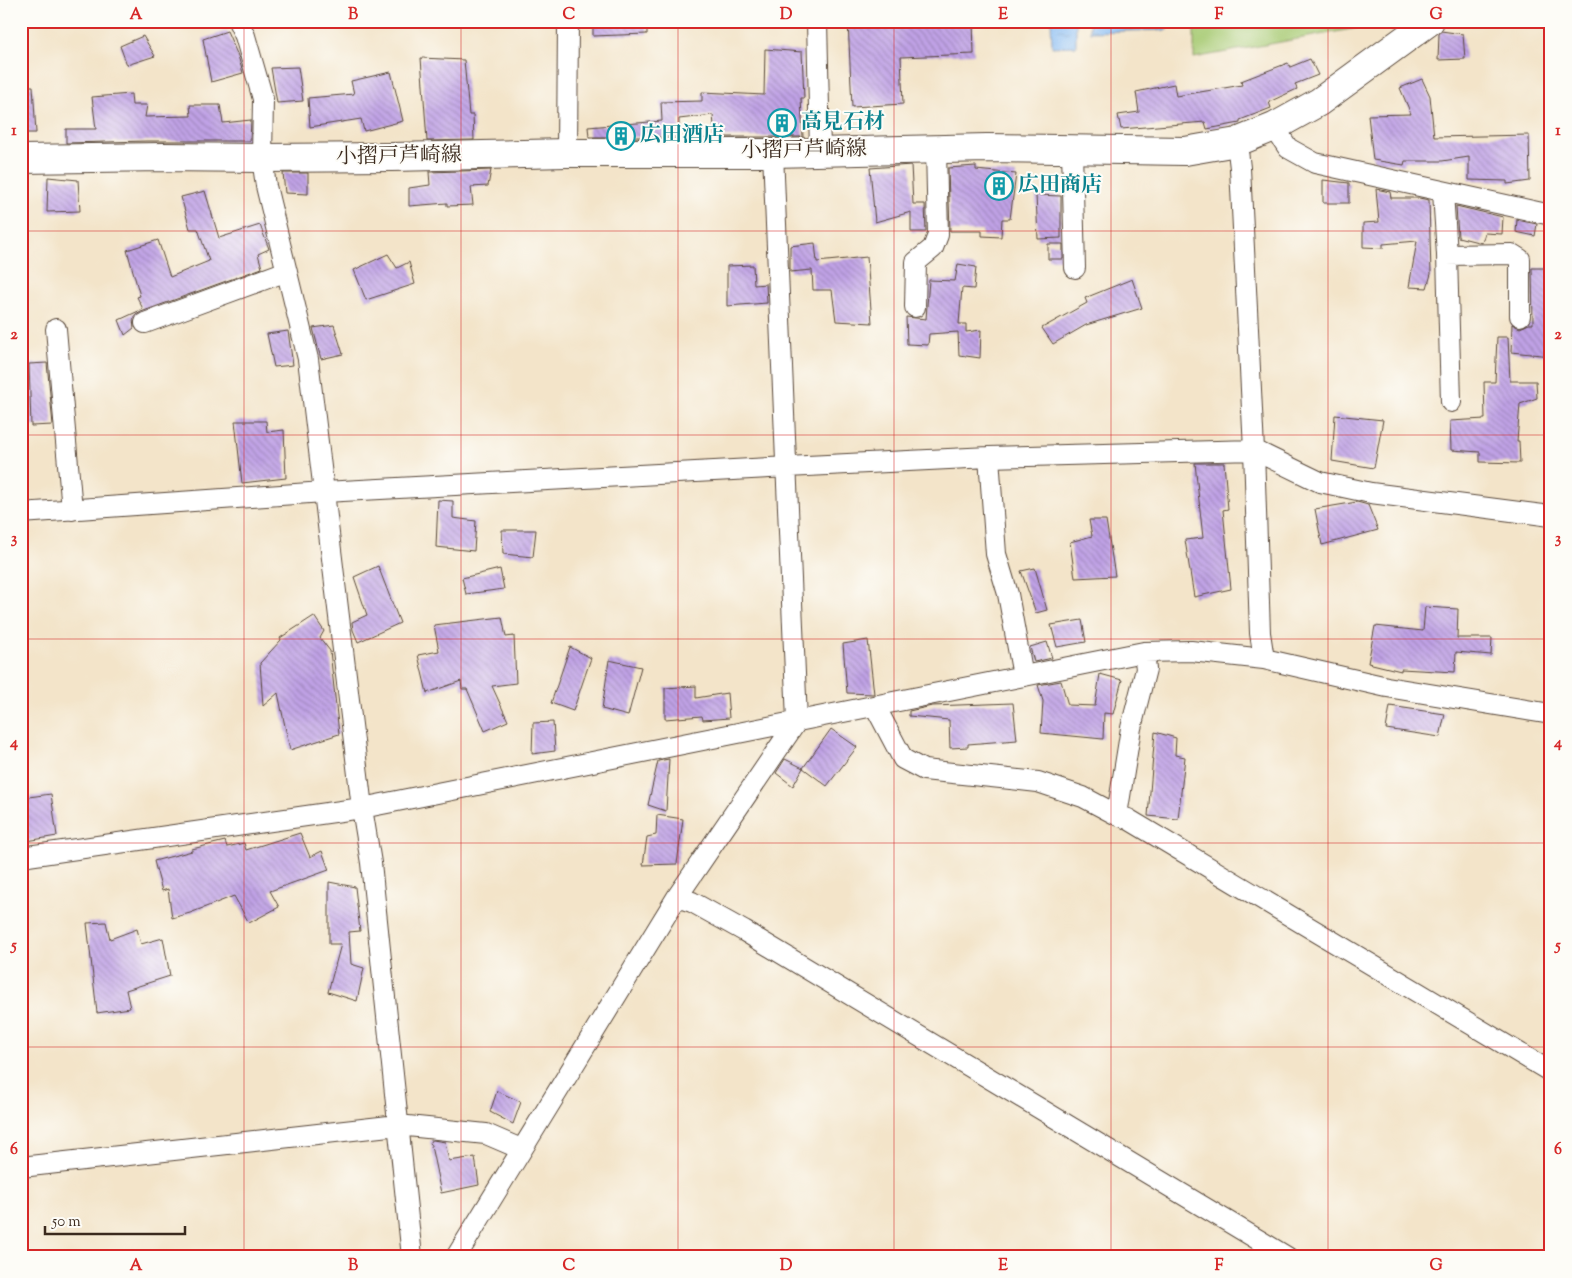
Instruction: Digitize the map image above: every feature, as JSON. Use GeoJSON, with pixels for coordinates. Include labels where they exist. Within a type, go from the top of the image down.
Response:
{"type":"FeatureCollection","features":[{"type":"Feature","properties":{"kind":"main road","name":"小摺戸芦崎線"},"geometry":{"type":"LineString","coordinates":[[21,159],[493,156],[567,153],[773,153],[936,149],[1185,151],[1237,142],[1274,127],[1320,102],[1430,21]]}},
{"type":"Feature","properties":{"kind":"street"},"geometry":{"type":"LineString","coordinates":[[238,21],[245,36],[263,99],[262,158],[266,186],[308,359],[346,662],[362,808],[371,863],[412,1257]]}},
{"type":"Feature","properties":{"kind":"street"},"geometry":{"type":"LineString","coordinates":[[567,153],[568,21]]}},
{"type":"Feature","properties":{"kind":"street"},"geometry":{"type":"LineString","coordinates":[[817,21],[820,151]]}},
{"type":"Feature","properties":{"kind":"street"},"geometry":{"type":"LineString","coordinates":[[1274,127],[1288,148],[1315,163],[1551,215]]}},
{"type":"Feature","properties":{"kind":"street"},"geometry":{"type":"LineString","coordinates":[[1237,142],[1240,168],[1254,450],[1260,633],[1264,660]]}},
{"type":"Feature","properties":{"kind":"street"},"geometry":{"type":"LineString","coordinates":[[915,307],[916,262],[933,248],[938,235],[936,149]]}},
{"type":"Feature","properties":{"kind":"street"},"geometry":{"type":"LineString","coordinates":[[1072,150],[1075,268]]}},
{"type":"Feature","properties":{"kind":"street"},"geometry":{"type":"LineString","coordinates":[[456,1257],[677,897],[797,721],[773,153]]}},
{"type":"Feature","properties":{"kind":"street"},"geometry":{"type":"LineString","coordinates":[[1444,192],[1450,402]]}},
{"type":"Feature","properties":{"kind":"street"},"geometry":{"type":"LineString","coordinates":[[1447,255],[1512,254],[1520,260],[1520,316]]}},
{"type":"Feature","properties":{"kind":"street"},"geometry":{"type":"LineString","coordinates":[[145,323],[287,271]]}},
{"type":"Feature","properties":{"kind":"street"},"geometry":{"type":"LineString","coordinates":[[56,328],[72,510]]}},
{"type":"Feature","properties":{"kind":"street"},"geometry":{"type":"LineString","coordinates":[[21,513],[324,492],[787,467],[989,457],[1254,450],[1320,482],[1362,491],[1551,516]]}},
{"type":"Feature","properties":{"kind":"street"},"geometry":{"type":"LineString","coordinates":[[989,457],[996,554],[1008,594],[1023,676]]}},
{"type":"Feature","properties":{"kind":"street"},"geometry":{"type":"LineString","coordinates":[[21,857],[362,808],[1144,652],[1192,651],[1264,660],[1387,686],[1551,714]]}},
{"type":"Feature","properties":{"kind":"street"},"geometry":{"type":"LineString","coordinates":[[1117,815],[1130,728],[1146,669],[1144,652]]}},
{"type":"Feature","properties":{"kind":"street"},"geometry":{"type":"LineString","coordinates":[[875,706],[903,759],[924,770],[1038,782],[1083,797],[1128,819],[1551,1072]]}},
{"type":"Feature","properties":{"kind":"street"},"geometry":{"type":"LineString","coordinates":[[677,897],[692,902],[744,931],[1287,1257]]}},
{"type":"Feature","properties":{"kind":"street"},"geometry":{"type":"LineString","coordinates":[[21,1167],[398,1125],[486,1134],[521,1149]]}},
{"type":"Feature","properties":{"kind":"green space"},"geometry":{"type":"Polygon","coordinates":[[[1194,21],[1375,21],[1368,26],[1194,58],[1194,21]]]}},
{"type":"Feature","properties":{"kind":"water"},"geometry":{"type":"Polygon","coordinates":[[[1051,21],[1076,21],[1076,46],[1052,47],[1051,21]]]}},
{"type":"Feature","properties":{"kind":"water"},"geometry":{"type":"Polygon","coordinates":[[[1090,21],[1167,21],[1167,30],[1090,32],[1090,21]]]}},
{"type":"Feature","properties":{"kind":"building"},"geometry":{"type":"Polygon","coordinates":[[[593,21],[647,21],[647,34],[593,36],[593,21]]]}},
{"type":"Feature","properties":{"kind":"building"},"geometry":{"type":"Polygon","coordinates":[[[848,21],[973,21],[974,54],[901,57],[903,104],[852,107],[848,21]]]}},
{"type":"Feature","properties":{"kind":"building"},"geometry":{"type":"Polygon","coordinates":[[[227,31],[243,73],[211,82],[203,39],[227,31]]]}},
{"type":"Feature","properties":{"kind":"building"},"geometry":{"type":"Polygon","coordinates":[[[1441,31],[1463,34],[1465,59],[1438,60],[1439,34],[1441,31]]]}},
{"type":"Feature","properties":{"kind":"building"},"geometry":{"type":"Polygon","coordinates":[[[143,36],[155,56],[127,65],[120,46],[143,36]]]}},
{"type":"Feature","properties":{"kind":"building"},"geometry":{"type":"Polygon","coordinates":[[[765,49],[802,52],[804,98],[801,98],[803,137],[715,137],[713,115],[679,119],[679,137],[589,137],[588,127],[662,121],[661,102],[702,101],[702,92],[764,95],[765,49]]]}},
{"type":"Feature","properties":{"kind":"building"},"geometry":{"type":"Polygon","coordinates":[[[421,58],[464,60],[469,115],[473,115],[474,140],[427,141],[421,58]]]}},
{"type":"Feature","properties":{"kind":"building"},"geometry":{"type":"Polygon","coordinates":[[[1310,59],[1318,75],[1295,84],[1297,89],[1269,102],[1271,108],[1240,120],[1240,123],[1207,129],[1205,122],[1121,129],[1118,115],[1139,112],[1136,92],[1174,84],[1176,96],[1242,85],[1241,81],[1288,63],[1290,67],[1310,59]]]}},
{"type":"Feature","properties":{"kind":"building"},"geometry":{"type":"Polygon","coordinates":[[[298,67],[303,101],[277,103],[271,68],[298,67]]]}},
{"type":"Feature","properties":{"kind":"building"},"geometry":{"type":"Polygon","coordinates":[[[391,72],[403,121],[364,131],[361,119],[310,127],[308,98],[354,94],[351,81],[391,72]]]}},
{"type":"Feature","properties":{"kind":"building"},"geometry":{"type":"Polygon","coordinates":[[[1422,79],[1430,96],[1434,137],[1529,135],[1530,181],[1507,184],[1507,181],[1469,180],[1469,157],[1442,161],[1405,161],[1404,165],[1373,160],[1368,115],[1411,114],[1400,88],[1422,79]]]}},
{"type":"Feature","properties":{"kind":"building"},"geometry":{"type":"Polygon","coordinates":[[[21,86],[33,86],[36,133],[21,133],[21,86]]]}},
{"type":"Feature","properties":{"kind":"building"},"geometry":{"type":"Polygon","coordinates":[[[131,94],[132,105],[147,105],[145,117],[191,116],[190,105],[220,105],[223,123],[251,120],[250,141],[66,143],[66,129],[96,129],[92,97],[131,94]]]}},
{"type":"Feature","properties":{"kind":"building"},"geometry":{"type":"Polygon","coordinates":[[[911,165],[913,204],[925,204],[926,232],[911,232],[911,212],[875,222],[870,168],[911,165]]]}},
{"type":"Feature","properties":{"kind":"building"},"geometry":{"type":"Polygon","coordinates":[[[976,166],[976,170],[1016,174],[1010,219],[1002,219],[1001,237],[982,236],[982,231],[950,231],[948,168],[976,166]]]}},
{"type":"Feature","properties":{"kind":"building"},"geometry":{"type":"Polygon","coordinates":[[[491,170],[488,186],[471,187],[473,205],[447,206],[447,203],[409,206],[409,188],[430,185],[429,172],[491,170]]]}},
{"type":"Feature","properties":{"kind":"building"},"geometry":{"type":"Polygon","coordinates":[[[283,173],[308,173],[308,194],[285,193],[283,173]]]}},
{"type":"Feature","properties":{"kind":"building"},"geometry":{"type":"Polygon","coordinates":[[[48,177],[78,180],[80,211],[47,212],[48,177]]]}},
{"type":"Feature","properties":{"kind":"building"},"geometry":{"type":"Polygon","coordinates":[[[1323,180],[1349,183],[1349,203],[1323,203],[1323,180]]]}},
{"type":"Feature","properties":{"kind":"building"},"geometry":{"type":"Polygon","coordinates":[[[1376,189],[1390,192],[1391,198],[1429,200],[1431,274],[1427,288],[1409,287],[1417,241],[1383,244],[1383,248],[1363,247],[1363,223],[1379,222],[1376,189]]]}},
{"type":"Feature","properties":{"kind":"building"},"geometry":{"type":"Polygon","coordinates":[[[205,191],[219,238],[260,225],[269,249],[258,254],[262,268],[141,312],[133,320],[134,328],[125,335],[119,320],[143,309],[137,297],[140,296],[127,250],[158,240],[170,277],[209,261],[198,229],[190,229],[181,197],[205,191]]]}},
{"type":"Feature","properties":{"kind":"building"},"geometry":{"type":"Polygon","coordinates":[[[1036,195],[1061,196],[1061,238],[1038,239],[1036,195]]]}},
{"type":"Feature","properties":{"kind":"building"},"geometry":{"type":"Polygon","coordinates":[[[1456,206],[1503,217],[1502,234],[1485,233],[1482,243],[1458,237],[1456,206]]]}},
{"type":"Feature","properties":{"kind":"building"},"geometry":{"type":"Polygon","coordinates":[[[1517,220],[1537,224],[1535,236],[1516,232],[1517,220]]]}},
{"type":"Feature","properties":{"kind":"building"},"geometry":{"type":"Polygon","coordinates":[[[815,243],[817,262],[867,257],[872,323],[836,321],[832,290],[813,290],[812,270],[790,272],[790,246],[815,243]]]}},
{"type":"Feature","properties":{"kind":"building"},"geometry":{"type":"Polygon","coordinates":[[[1048,244],[1063,244],[1063,259],[1048,259],[1048,244]]]}},
{"type":"Feature","properties":{"kind":"building"},"geometry":{"type":"Polygon","coordinates":[[[388,254],[397,268],[409,262],[415,284],[366,300],[354,270],[388,254]]]}},
{"type":"Feature","properties":{"kind":"building"},"geometry":{"type":"Polygon","coordinates":[[[958,264],[976,267],[974,289],[962,288],[959,324],[966,324],[966,332],[981,330],[980,358],[959,355],[958,332],[929,334],[928,345],[907,344],[906,317],[926,319],[929,280],[955,281],[958,264]]]}},
{"type":"Feature","properties":{"kind":"building"},"geometry":{"type":"Polygon","coordinates":[[[753,265],[754,285],[766,284],[767,303],[727,306],[727,266],[753,265]]]}},
{"type":"Feature","properties":{"kind":"building"},"geometry":{"type":"Polygon","coordinates":[[[1532,268],[1551,268],[1551,356],[1511,352],[1512,324],[1520,328],[1533,324],[1532,268]]]}},
{"type":"Feature","properties":{"kind":"building"},"geometry":{"type":"Polygon","coordinates":[[[1132,279],[1142,308],[1086,325],[1053,344],[1042,328],[1087,303],[1085,298],[1132,279]]]}},
{"type":"Feature","properties":{"kind":"building"},"geometry":{"type":"Polygon","coordinates":[[[334,325],[343,354],[321,359],[313,328],[334,325]]]}},
{"type":"Feature","properties":{"kind":"building"},"geometry":{"type":"Polygon","coordinates":[[[288,331],[293,365],[274,367],[267,334],[288,331]]]}},
{"type":"Feature","properties":{"kind":"building"},"geometry":{"type":"Polygon","coordinates":[[[1497,337],[1508,337],[1510,381],[1536,381],[1537,398],[1520,404],[1517,441],[1519,441],[1520,463],[1480,462],[1480,452],[1451,450],[1450,421],[1485,419],[1484,382],[1495,382],[1497,337]]]}},
{"type":"Feature","properties":{"kind":"building"},"geometry":{"type":"Polygon","coordinates":[[[47,363],[53,425],[31,426],[29,364],[47,363]]]}},
{"type":"Feature","properties":{"kind":"building"},"geometry":{"type":"Polygon","coordinates":[[[1335,415],[1383,420],[1374,468],[1332,461],[1335,415]]]}},
{"type":"Feature","properties":{"kind":"building"},"geometry":{"type":"Polygon","coordinates":[[[235,421],[266,421],[267,432],[284,430],[286,478],[242,483],[235,421]]]}},
{"type":"Feature","properties":{"kind":"building"},"geometry":{"type":"Polygon","coordinates":[[[1195,463],[1224,463],[1228,509],[1223,510],[1231,589],[1194,597],[1185,540],[1203,538],[1195,463]]]}},
{"type":"Feature","properties":{"kind":"building"},"geometry":{"type":"Polygon","coordinates":[[[438,500],[453,501],[453,518],[476,521],[474,551],[436,547],[438,500]]]}},
{"type":"Feature","properties":{"kind":"building"},"geometry":{"type":"Polygon","coordinates":[[[1357,502],[1368,505],[1378,530],[1322,545],[1315,509],[1357,502]]]}},
{"type":"Feature","properties":{"kind":"building"},"geometry":{"type":"Polygon","coordinates":[[[1089,520],[1106,520],[1115,576],[1075,578],[1070,542],[1092,536],[1089,520]]]}},
{"type":"Feature","properties":{"kind":"building"},"geometry":{"type":"Polygon","coordinates":[[[502,530],[536,530],[533,557],[503,554],[502,530]]]}},
{"type":"Feature","properties":{"kind":"building"},"geometry":{"type":"Polygon","coordinates":[[[378,566],[400,623],[358,642],[352,622],[367,615],[354,577],[378,566]]]}},
{"type":"Feature","properties":{"kind":"building"},"geometry":{"type":"Polygon","coordinates":[[[1035,568],[1047,610],[1036,613],[1021,571],[1035,568]]]}},
{"type":"Feature","properties":{"kind":"building"},"geometry":{"type":"Polygon","coordinates":[[[500,569],[504,589],[466,594],[462,578],[500,569]]]}},
{"type":"Feature","properties":{"kind":"building"},"geometry":{"type":"Polygon","coordinates":[[[1425,607],[1458,609],[1457,638],[1492,638],[1491,655],[1456,652],[1455,672],[1401,669],[1401,671],[1368,663],[1375,626],[1423,631],[1425,607]]]}},
{"type":"Feature","properties":{"kind":"building"},"geometry":{"type":"Polygon","coordinates":[[[314,616],[324,631],[320,638],[330,651],[339,734],[290,750],[278,693],[263,706],[260,663],[281,640],[280,638],[314,616]]]}},
{"type":"Feature","properties":{"kind":"building"},"geometry":{"type":"Polygon","coordinates":[[[502,617],[506,637],[514,636],[516,683],[492,686],[508,721],[485,731],[467,689],[462,689],[461,681],[427,693],[418,655],[439,651],[434,625],[502,617]]]}},
{"type":"Feature","properties":{"kind":"building"},"geometry":{"type":"Polygon","coordinates":[[[1082,620],[1086,642],[1057,647],[1051,625],[1082,620]]]}},
{"type":"Feature","properties":{"kind":"building"},"geometry":{"type":"Polygon","coordinates":[[[868,640],[874,694],[847,693],[843,644],[868,640]]]}},
{"type":"Feature","properties":{"kind":"building"},"geometry":{"type":"Polygon","coordinates":[[[1047,642],[1052,658],[1034,662],[1030,647],[1047,642]]]}},
{"type":"Feature","properties":{"kind":"building"},"geometry":{"type":"Polygon","coordinates":[[[570,647],[591,658],[573,711],[551,703],[570,647]]]}},
{"type":"Feature","properties":{"kind":"building"},"geometry":{"type":"Polygon","coordinates":[[[609,660],[641,667],[628,716],[602,709],[609,660]]]}},
{"type":"Feature","properties":{"kind":"building"},"geometry":{"type":"Polygon","coordinates":[[[1100,674],[1122,680],[1113,714],[1104,713],[1103,739],[1041,733],[1043,701],[1038,685],[1061,681],[1068,705],[1095,706],[1100,674]]]}},
{"type":"Feature","properties":{"kind":"building"},"geometry":{"type":"Polygon","coordinates":[[[696,686],[696,698],[727,693],[729,718],[703,720],[702,716],[665,719],[665,688],[696,686]]]}},
{"type":"Feature","properties":{"kind":"building"},"geometry":{"type":"Polygon","coordinates":[[[1013,703],[1017,740],[968,744],[968,747],[950,748],[949,720],[909,716],[909,711],[932,706],[1013,703]]]}},
{"type":"Feature","properties":{"kind":"building"},"geometry":{"type":"Polygon","coordinates":[[[1390,706],[1445,714],[1440,737],[1386,729],[1390,706]]]}},
{"type":"Feature","properties":{"kind":"building"},"geometry":{"type":"Polygon","coordinates":[[[553,722],[555,751],[532,754],[533,723],[553,722]]]}},
{"type":"Feature","properties":{"kind":"building"},"geometry":{"type":"Polygon","coordinates":[[[831,729],[857,747],[827,786],[803,768],[831,729]]]}},
{"type":"Feature","properties":{"kind":"building"},"geometry":{"type":"Polygon","coordinates":[[[1155,732],[1176,738],[1175,755],[1185,757],[1178,819],[1148,816],[1155,732]]]}},
{"type":"Feature","properties":{"kind":"building"},"geometry":{"type":"Polygon","coordinates":[[[669,759],[666,811],[648,805],[658,761],[669,759]]]}},
{"type":"Feature","properties":{"kind":"building"},"geometry":{"type":"Polygon","coordinates":[[[785,759],[803,768],[793,786],[776,773],[785,759]]]}},
{"type":"Feature","properties":{"kind":"building"},"geometry":{"type":"Polygon","coordinates":[[[51,794],[57,836],[21,842],[21,798],[51,794]]]}},
{"type":"Feature","properties":{"kind":"building"},"geometry":{"type":"Polygon","coordinates":[[[657,815],[683,819],[677,864],[643,865],[647,837],[656,835],[657,815]]]}},
{"type":"Feature","properties":{"kind":"building"},"geometry":{"type":"Polygon","coordinates":[[[300,833],[310,857],[322,851],[329,870],[270,891],[279,907],[249,923],[234,896],[172,918],[168,889],[162,891],[154,861],[225,841],[227,847],[244,843],[246,850],[300,833]]]}},
{"type":"Feature","properties":{"kind":"building"},"geometry":{"type":"Polygon","coordinates":[[[329,882],[355,887],[360,931],[349,932],[351,964],[364,968],[357,1001],[328,992],[341,944],[329,944],[329,882]]]}},
{"type":"Feature","properties":{"kind":"building"},"geometry":{"type":"Polygon","coordinates":[[[106,922],[110,939],[137,929],[141,944],[163,938],[170,976],[126,990],[130,1008],[97,1013],[87,923],[106,922]]]}},
{"type":"Feature","properties":{"kind":"building"},"geometry":{"type":"Polygon","coordinates":[[[497,1091],[521,1102],[513,1124],[490,1112],[497,1091]]]}},
{"type":"Feature","properties":{"kind":"building"},"geometry":{"type":"Polygon","coordinates":[[[430,1141],[445,1142],[449,1161],[475,1157],[479,1185],[441,1193],[430,1141]]]}},
{"type":"Feature","properties":{"kind":"place","name":"高見石材"},"geometry":{"type":"Point","coordinates":[782,123]}},
{"type":"Feature","properties":{"kind":"place","name":"広田酒店"},"geometry":{"type":"Point","coordinates":[621,136]}},
{"type":"Feature","properties":{"kind":"place","name":"広田商店"},"geometry":{"type":"Point","coordinates":[999,186]}}]}
